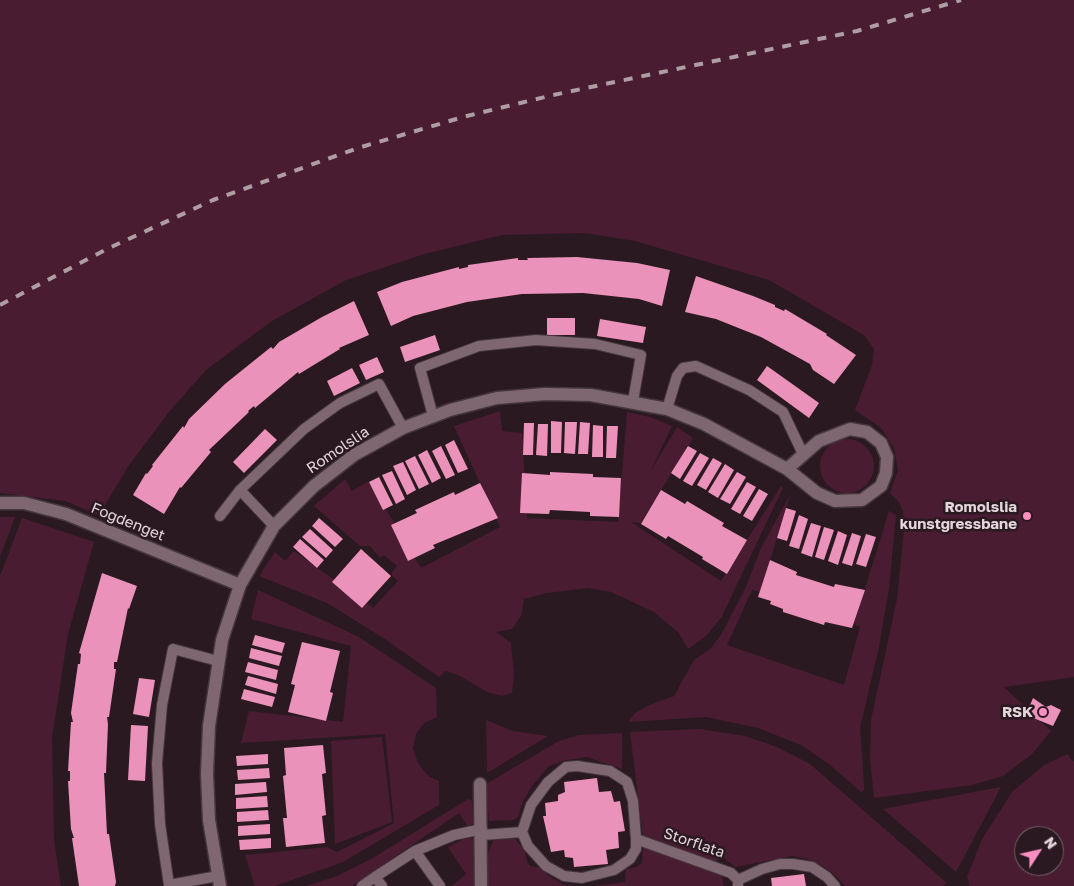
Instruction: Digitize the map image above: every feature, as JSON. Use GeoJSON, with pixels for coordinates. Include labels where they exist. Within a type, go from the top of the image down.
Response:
{"type":"FeatureCollection","features":[{"type":"Feature","properties":{"kind":"street","name":"Romolslia"},"geometry":{"type":"LineString","coordinates":[[219,881],[208,820],[207,774],[209,726],[222,640],[240,585],[274,526],[314,486],[354,455],[403,428],[433,416],[497,398],[545,394],[591,395],[633,401],[666,409],[704,424],[787,469],[817,493],[835,501],[862,500],[881,486],[886,473],[887,457],[881,443],[867,432],[850,429],[832,434],[819,441],[787,469]]}},
{"type":"Feature","properties":{"kind":"street","name":"Fogdenget"},"geometry":{"type":"LineString","coordinates":[[0,502],[24,503],[66,514],[240,585]]}},
{"type":"Feature","properties":{"kind":"street"},"geometry":{"type":"LineString","coordinates":[[480,784],[482,832],[481,886]]}},
{"type":"Feature","properties":{"kind":"lane"},"geometry":{"type":"LineString","coordinates":[[433,416],[420,368],[479,346],[536,340],[595,344],[641,355],[633,401]]}},
{"type":"Feature","properties":{"kind":"lane"},"geometry":{"type":"LineString","coordinates":[[666,409],[677,376],[683,368],[696,366],[749,390],[784,412],[803,454]]}},
{"type":"Feature","properties":{"kind":"lane"},"geometry":{"type":"LineString","coordinates":[[220,516],[240,490],[304,429],[340,403],[379,384],[403,428]]}},
{"type":"Feature","properties":{"kind":"lane"},"geometry":{"type":"LineString","coordinates":[[240,490],[274,526]]}},
{"type":"Feature","properties":{"kind":"lane"},"geometry":{"type":"LineString","coordinates":[[218,661],[173,649],[162,705],[157,763],[160,824],[169,885],[219,881]]}},
{"type":"Feature","properties":{"kind":"lane"},"geometry":{"type":"LineString","coordinates":[[577,766],[610,772],[626,782],[633,801],[636,840],[636,849],[630,859],[614,870],[582,878],[564,876],[546,866],[528,846],[522,832],[531,805],[548,782],[566,767],[577,766]]}},
{"type":"Feature","properties":{"kind":"lane"},"geometry":{"type":"LineString","coordinates":[[362,886],[415,851],[454,835],[482,832],[522,832]]}},
{"type":"Feature","properties":{"kind":"lane","name":"Storflata"},"geometry":{"type":"LineString","coordinates":[[636,840],[731,873],[738,883],[762,869],[780,864],[793,864],[812,867],[827,877],[835,886]]}},
{"type":"Feature","properties":{"kind":"lane"},"geometry":{"type":"LineString","coordinates":[[415,851],[440,886]]}},
{"type":"Feature","properties":{"kind":"lane"},"geometry":{"type":"LineString","coordinates":[[375,877],[382,886]]}},
{"type":"Feature","properties":{"kind":"shaded area"},"geometry":{"type":"Polygon","coordinates":[[[0,0],[1074,0],[1074,677],[1004,687],[1051,731],[1032,754],[1003,776],[972,785],[874,798],[870,759],[871,720],[897,599],[904,529],[903,511],[898,501],[890,493],[898,470],[894,448],[881,428],[855,410],[872,365],[874,349],[864,335],[769,280],[635,241],[585,233],[502,235],[424,254],[346,280],[272,321],[206,370],[169,412],[129,465],[99,515],[65,501],[0,493],[0,0]]]}},
{"type":"Feature","properties":{"kind":"shaded area"},"geometry":{"type":"Polygon","coordinates":[[[500,411],[502,431],[522,433],[527,518],[618,522],[627,412],[650,417],[672,426],[650,472],[677,427],[693,438],[641,523],[631,522],[721,581],[781,486],[783,488],[721,618],[706,636],[688,649],[679,633],[654,612],[611,592],[588,588],[547,593],[524,599],[521,616],[512,629],[496,632],[511,643],[514,675],[512,693],[502,696],[487,692],[458,675],[445,671],[439,677],[385,639],[327,603],[259,576],[275,552],[285,561],[294,551],[373,608],[398,581],[391,574],[397,566],[384,555],[380,558],[370,546],[360,546],[314,506],[345,479],[352,491],[369,481],[421,568],[500,527],[454,426],[500,411]]]}},
{"type":"Feature","properties":{"kind":"shaded area"},"geometry":{"type":"Polygon","coordinates":[[[842,439],[852,439],[862,443],[870,451],[874,466],[870,481],[862,489],[852,493],[842,493],[832,489],[824,481],[820,471],[820,461],[824,451],[832,443],[842,439]]]}},
{"type":"Feature","properties":{"kind":"shaded area"},"geometry":{"type":"Polygon","coordinates":[[[791,493],[760,592],[752,590],[727,645],[844,685],[860,627],[854,624],[889,511],[896,515],[889,589],[879,647],[860,728],[864,784],[864,790],[861,792],[829,764],[801,745],[758,728],[706,717],[628,722],[635,713],[649,705],[674,696],[694,660],[710,649],[721,635],[746,587],[760,550],[791,493]]]}},
{"type":"Feature","properties":{"kind":"shaded area"},"geometry":{"type":"Polygon","coordinates":[[[0,517],[15,517],[0,557],[0,517]]]}},
{"type":"Feature","properties":{"kind":"shaded area"},"geometry":{"type":"Polygon","coordinates":[[[22,518],[94,542],[68,634],[52,738],[54,840],[61,886],[0,886],[0,576],[22,518]]]}},
{"type":"Feature","properties":{"kind":"shaded area"},"geometry":{"type":"Polygon","coordinates":[[[258,590],[357,636],[436,688],[437,717],[424,723],[416,734],[413,748],[418,763],[428,776],[439,781],[439,805],[343,862],[275,886],[255,886],[245,855],[327,847],[337,852],[394,823],[385,734],[241,743],[249,711],[343,722],[351,646],[251,619],[258,590]]]}},
{"type":"Feature","properties":{"kind":"shaded area"},"geometry":{"type":"Polygon","coordinates":[[[486,720],[513,731],[548,736],[487,773],[486,720]]]}},
{"type":"Feature","properties":{"kind":"shaded area"},"geometry":{"type":"Polygon","coordinates":[[[700,729],[745,736],[777,747],[810,764],[947,883],[943,886],[845,886],[836,876],[821,865],[808,859],[792,856],[735,867],[722,857],[710,866],[721,872],[724,886],[595,886],[625,882],[626,869],[636,867],[642,863],[643,844],[673,855],[675,846],[643,837],[630,732],[700,729]]]}},
{"type":"Feature","properties":{"kind":"shaded area"},"geometry":{"type":"Polygon","coordinates":[[[622,733],[622,769],[587,757],[567,760],[549,766],[531,787],[521,806],[519,816],[514,820],[489,821],[486,784],[559,741],[579,735],[622,733]]]}},
{"type":"Feature","properties":{"kind":"shaded area"},"geometry":{"type":"Polygon","coordinates":[[[382,737],[392,822],[335,844],[331,741],[382,737]]]}},
{"type":"Feature","properties":{"kind":"shaded area"},"geometry":{"type":"Polygon","coordinates":[[[1067,754],[1074,762],[1074,886],[970,886],[967,877],[982,839],[1012,792],[1044,765],[1067,754]]]}},
{"type":"Feature","properties":{"kind":"shaded area"},"geometry":{"type":"Polygon","coordinates":[[[1001,787],[956,872],[883,809],[1001,787]]]}},
{"type":"Feature","properties":{"kind":"shaded area"},"geometry":{"type":"Polygon","coordinates":[[[468,799],[472,800],[473,824],[468,827],[459,813],[352,886],[306,886],[337,876],[373,858],[468,799]]]}},
{"type":"Feature","properties":{"kind":"shaded area"},"geometry":{"type":"Polygon","coordinates":[[[467,837],[473,839],[474,886],[452,886],[466,874],[448,847],[467,837]]]}},
{"type":"Feature","properties":{"kind":"shaded area"},"geometry":{"type":"Polygon","coordinates":[[[499,838],[512,838],[516,840],[525,851],[527,862],[530,866],[544,868],[547,875],[564,885],[578,886],[488,886],[487,855],[493,841],[499,838]]]}},
{"type":"Feature","properties":{"kind":"building"},"geometry":{"type":"Polygon","coordinates":[[[577,257],[637,263],[670,270],[662,306],[639,299],[583,293],[522,294],[467,302],[413,316],[391,326],[377,292],[402,282],[459,267],[459,269],[468,267],[468,265],[518,258],[518,260],[528,260],[527,258],[577,257]]]}},
{"type":"Feature","properties":{"kind":"building"},"geometry":{"type":"Polygon","coordinates":[[[696,276],[753,296],[784,311],[785,309],[827,334],[856,355],[834,384],[813,370],[810,364],[761,337],[716,319],[685,312],[696,276]]]}},
{"type":"Feature","properties":{"kind":"building"},"geometry":{"type":"Polygon","coordinates":[[[354,301],[369,335],[339,348],[299,374],[298,372],[255,408],[254,406],[248,411],[209,450],[211,452],[180,487],[164,514],[133,495],[146,473],[183,426],[184,428],[189,419],[225,384],[271,347],[273,349],[279,342],[354,301]]]}},
{"type":"Feature","properties":{"kind":"building"},"geometry":{"type":"Polygon","coordinates":[[[547,318],[575,318],[575,335],[547,335],[547,318]]]}},
{"type":"Feature","properties":{"kind":"building"},"geometry":{"type":"Polygon","coordinates":[[[600,319],[646,327],[643,343],[597,336],[600,319]]]}},
{"type":"Feature","properties":{"kind":"building"},"geometry":{"type":"Polygon","coordinates":[[[435,335],[440,350],[405,362],[400,347],[435,335]]]}},
{"type":"Feature","properties":{"kind":"building"},"geometry":{"type":"Polygon","coordinates":[[[377,357],[384,372],[366,380],[359,365],[377,357]]]}},
{"type":"Feature","properties":{"kind":"building"},"geometry":{"type":"Polygon","coordinates":[[[767,366],[819,403],[809,418],[757,380],[767,366]]]}},
{"type":"Feature","properties":{"kind":"building"},"geometry":{"type":"Polygon","coordinates":[[[352,368],[360,383],[334,396],[327,381],[352,368]]]}},
{"type":"Feature","properties":{"kind":"building"},"geometry":{"type":"Polygon","coordinates":[[[551,421],[562,422],[561,453],[551,453],[551,421]]]}},
{"type":"Feature","properties":{"kind":"building"},"geometry":{"type":"Polygon","coordinates":[[[565,422],[577,422],[575,454],[564,453],[565,422]]]}},
{"type":"Feature","properties":{"kind":"building"},"geometry":{"type":"Polygon","coordinates":[[[580,422],[590,423],[588,454],[578,454],[580,422]]]}},
{"type":"Feature","properties":{"kind":"building"},"geometry":{"type":"Polygon","coordinates":[[[524,423],[534,423],[533,455],[523,455],[524,423]]]}},
{"type":"Feature","properties":{"kind":"building"},"geometry":{"type":"Polygon","coordinates":[[[538,424],[548,424],[547,456],[536,455],[538,424]]]}},
{"type":"Feature","properties":{"kind":"building"},"geometry":{"type":"Polygon","coordinates":[[[593,425],[603,426],[603,457],[592,457],[593,425]]]}},
{"type":"Feature","properties":{"kind":"building"},"geometry":{"type":"Polygon","coordinates":[[[607,426],[618,426],[616,458],[606,458],[607,426]]]}},
{"type":"Feature","properties":{"kind":"building"},"geometry":{"type":"Polygon","coordinates":[[[265,429],[277,440],[244,473],[233,462],[265,429]]]}},
{"type":"Feature","properties":{"kind":"building"},"geometry":{"type":"Polygon","coordinates":[[[454,440],[468,469],[458,473],[445,445],[454,440]]]}},
{"type":"Feature","properties":{"kind":"building"},"geometry":{"type":"Polygon","coordinates":[[[441,446],[455,475],[446,479],[432,451],[441,446]]]}},
{"type":"Feature","properties":{"kind":"building"},"geometry":{"type":"Polygon","coordinates":[[[688,446],[697,451],[680,479],[671,473],[688,446]]]}},
{"type":"Feature","properties":{"kind":"building"},"geometry":{"type":"Polygon","coordinates":[[[427,450],[441,478],[432,483],[418,455],[427,450]]]}},
{"type":"Feature","properties":{"kind":"building"},"geometry":{"type":"Polygon","coordinates":[[[700,453],[709,458],[692,486],[683,481],[700,453]]]}},
{"type":"Feature","properties":{"kind":"building"},"geometry":{"type":"Polygon","coordinates":[[[415,456],[429,484],[419,489],[405,461],[415,456]]]}},
{"type":"Feature","properties":{"kind":"building"},"geometry":{"type":"Polygon","coordinates":[[[713,458],[722,463],[706,490],[697,485],[713,458]]]}},
{"type":"Feature","properties":{"kind":"building"},"geometry":{"type":"Polygon","coordinates":[[[403,462],[416,490],[407,495],[393,466],[403,462]]]}},
{"type":"Feature","properties":{"kind":"building"},"geometry":{"type":"Polygon","coordinates":[[[725,464],[734,470],[718,498],[708,492],[725,464]]]}},
{"type":"Feature","properties":{"kind":"building"},"geometry":{"type":"Polygon","coordinates":[[[392,471],[405,499],[396,504],[382,475],[392,471]]]}},
{"type":"Feature","properties":{"kind":"building"},"geometry":{"type":"Polygon","coordinates":[[[550,472],[593,474],[593,477],[621,478],[619,517],[590,516],[590,512],[550,510],[549,514],[520,513],[522,473],[550,475],[550,472]]]}},
{"type":"Feature","properties":{"kind":"building"},"geometry":{"type":"Polygon","coordinates":[[[737,472],[746,477],[730,504],[720,499],[737,472]]]}},
{"type":"Feature","properties":{"kind":"building"},"geometry":{"type":"Polygon","coordinates":[[[379,477],[393,505],[383,510],[369,482],[379,477]]]}},
{"type":"Feature","properties":{"kind":"building"},"geometry":{"type":"Polygon","coordinates":[[[747,482],[756,487],[740,514],[731,509],[747,482]]]}},
{"type":"Feature","properties":{"kind":"building"},"geometry":{"type":"Polygon","coordinates":[[[480,483],[498,518],[433,545],[435,548],[408,561],[391,525],[417,513],[415,510],[454,492],[455,495],[480,483]]]}},
{"type":"Feature","properties":{"kind":"building"},"geometry":{"type":"Polygon","coordinates":[[[759,489],[768,494],[752,521],[743,516],[759,489]]]}},
{"type":"Feature","properties":{"kind":"building"},"geometry":{"type":"Polygon","coordinates":[[[661,490],[685,504],[687,501],[724,523],[722,526],[747,540],[727,574],[668,536],[666,539],[641,524],[661,490]]]}},
{"type":"Feature","properties":{"kind":"building"},"geometry":{"type":"Polygon","coordinates":[[[786,508],[796,511],[787,541],[777,538],[786,508]]]}},
{"type":"Feature","properties":{"kind":"building"},"geometry":{"type":"Polygon","coordinates":[[[799,515],[808,519],[799,549],[789,546],[799,515]]]}},
{"type":"Feature","properties":{"kind":"building"},"geometry":{"type":"Polygon","coordinates":[[[319,518],[343,539],[335,547],[312,526],[319,518]]]}},
{"type":"Feature","properties":{"kind":"building"},"geometry":{"type":"Polygon","coordinates":[[[811,523],[821,526],[812,557],[801,553],[811,523]]]}},
{"type":"Feature","properties":{"kind":"building"},"geometry":{"type":"Polygon","coordinates":[[[824,527],[834,530],[824,560],[815,557],[824,527]]]}},
{"type":"Feature","properties":{"kind":"building"},"geometry":{"type":"Polygon","coordinates":[[[310,529],[333,550],[326,558],[302,537],[310,529]]]}},
{"type":"Feature","properties":{"kind":"building"},"geometry":{"type":"Polygon","coordinates":[[[838,531],[847,535],[838,565],[828,561],[838,531]]]}},
{"type":"Feature","properties":{"kind":"building"},"geometry":{"type":"Polygon","coordinates":[[[852,533],[861,536],[852,566],[842,563],[852,533]]]}},
{"type":"Feature","properties":{"kind":"building"},"geometry":{"type":"Polygon","coordinates":[[[866,534],[876,537],[866,567],[856,564],[866,534]]]}},
{"type":"Feature","properties":{"kind":"building"},"geometry":{"type":"Polygon","coordinates":[[[300,539],[324,560],[317,568],[293,547],[300,539]]]}},
{"type":"Feature","properties":{"kind":"building"},"geometry":{"type":"Polygon","coordinates":[[[361,549],[391,576],[362,608],[332,582],[361,549]]]}},
{"type":"Feature","properties":{"kind":"building"},"geometry":{"type":"Polygon","coordinates":[[[770,560],[797,572],[796,575],[834,587],[835,584],[865,590],[852,628],[825,622],[824,625],[783,612],[783,609],[770,604],[771,601],[758,597],[770,560]]]}},
{"type":"Feature","properties":{"kind":"building"},"geometry":{"type":"Polygon","coordinates":[[[102,573],[137,586],[128,608],[117,662],[114,662],[114,669],[116,669],[109,717],[107,717],[106,773],[104,773],[107,834],[109,834],[116,882],[115,886],[79,886],[72,838],[74,838],[71,829],[68,781],[70,781],[70,771],[68,771],[71,722],[73,722],[71,713],[78,664],[80,664],[81,654],[79,653],[102,573]]]}},
{"type":"Feature","properties":{"kind":"building"},"geometry":{"type":"Polygon","coordinates":[[[255,635],[285,643],[282,653],[252,645],[255,635]]]}},
{"type":"Feature","properties":{"kind":"building"},"geometry":{"type":"Polygon","coordinates":[[[302,642],[340,651],[330,692],[333,693],[326,721],[288,712],[295,685],[291,684],[302,642]]]}},
{"type":"Feature","properties":{"kind":"building"},"geometry":{"type":"Polygon","coordinates":[[[251,648],[282,656],[279,666],[249,658],[251,648]]]}},
{"type":"Feature","properties":{"kind":"building"},"geometry":{"type":"Polygon","coordinates":[[[248,662],[278,670],[276,680],[245,672],[248,662]]]}},
{"type":"Feature","properties":{"kind":"building"},"geometry":{"type":"Polygon","coordinates":[[[248,676],[278,684],[276,694],[245,685],[248,676]]]}},
{"type":"Feature","properties":{"kind":"building"},"geometry":{"type":"Polygon","coordinates":[[[139,678],[155,680],[149,717],[133,714],[139,678]]]}},
{"type":"Feature","properties":{"kind":"building"},"geometry":{"type":"Polygon","coordinates":[[[244,689],[275,697],[272,707],[241,699],[244,689]]]}},
{"type":"Feature","properties":{"kind":"building","name":"RSK"},"geometry":{"type":"Polygon","coordinates":[[[1033,698],[1046,707],[1051,705],[1061,710],[1053,726],[1026,715],[1033,698]]]}},
{"type":"Feature","properties":{"kind":"building"},"geometry":{"type":"Polygon","coordinates":[[[131,725],[148,726],[145,781],[128,780],[131,725]]]}},
{"type":"Feature","properties":{"kind":"building"},"geometry":{"type":"Polygon","coordinates":[[[323,745],[326,773],[322,774],[326,815],[322,816],[325,843],[286,847],[283,818],[287,818],[283,776],[286,775],[284,748],[323,745]]]}},
{"type":"Feature","properties":{"kind":"building"},"geometry":{"type":"Polygon","coordinates":[[[268,754],[268,764],[237,766],[236,756],[268,754]]]}},
{"type":"Feature","properties":{"kind":"building"},"geometry":{"type":"Polygon","coordinates":[[[269,768],[270,778],[238,780],[237,770],[269,768]]]}},
{"type":"Feature","properties":{"kind":"building"},"geometry":{"type":"Polygon","coordinates":[[[597,778],[599,792],[611,791],[614,802],[620,801],[625,831],[618,832],[619,848],[606,850],[608,864],[574,867],[573,858],[565,857],[564,850],[551,852],[543,816],[546,816],[545,803],[558,801],[558,795],[565,792],[564,782],[597,778]]]}},
{"type":"Feature","properties":{"kind":"building"},"geometry":{"type":"Polygon","coordinates":[[[266,782],[267,792],[235,795],[235,784],[266,782]]]}},
{"type":"Feature","properties":{"kind":"building"},"geometry":{"type":"Polygon","coordinates":[[[267,796],[268,807],[236,809],[236,798],[267,796]]]}},
{"type":"Feature","properties":{"kind":"building"},"geometry":{"type":"Polygon","coordinates":[[[268,810],[269,820],[237,822],[237,812],[268,810]]]}},
{"type":"Feature","properties":{"kind":"building"},"geometry":{"type":"Polygon","coordinates":[[[270,824],[270,834],[238,836],[238,826],[270,824]]]}},
{"type":"Feature","properties":{"kind":"building"},"geometry":{"type":"Polygon","coordinates":[[[271,838],[271,848],[240,850],[239,840],[271,838]]]}},
{"type":"Feature","properties":{"kind":"building"},"geometry":{"type":"Polygon","coordinates":[[[804,874],[806,886],[772,886],[771,878],[804,874]]]}},
{"type":"Feature","properties":{"kind":"railway"},"geometry":{"type":"LineString","coordinates":[[0,305],[107,249],[213,200],[358,148],[463,117],[553,95],[857,31],[961,0]]}},
{"type":"Feature","properties":{"kind":"place","name":"Romolslia kunstgressbane"},"geometry":{"type":"Point","coordinates":[1027,516]}},
{"type":"Feature","properties":{"kind":"place","name":"RSK"},"geometry":{"type":"Point","coordinates":[1043,712]}}]}
